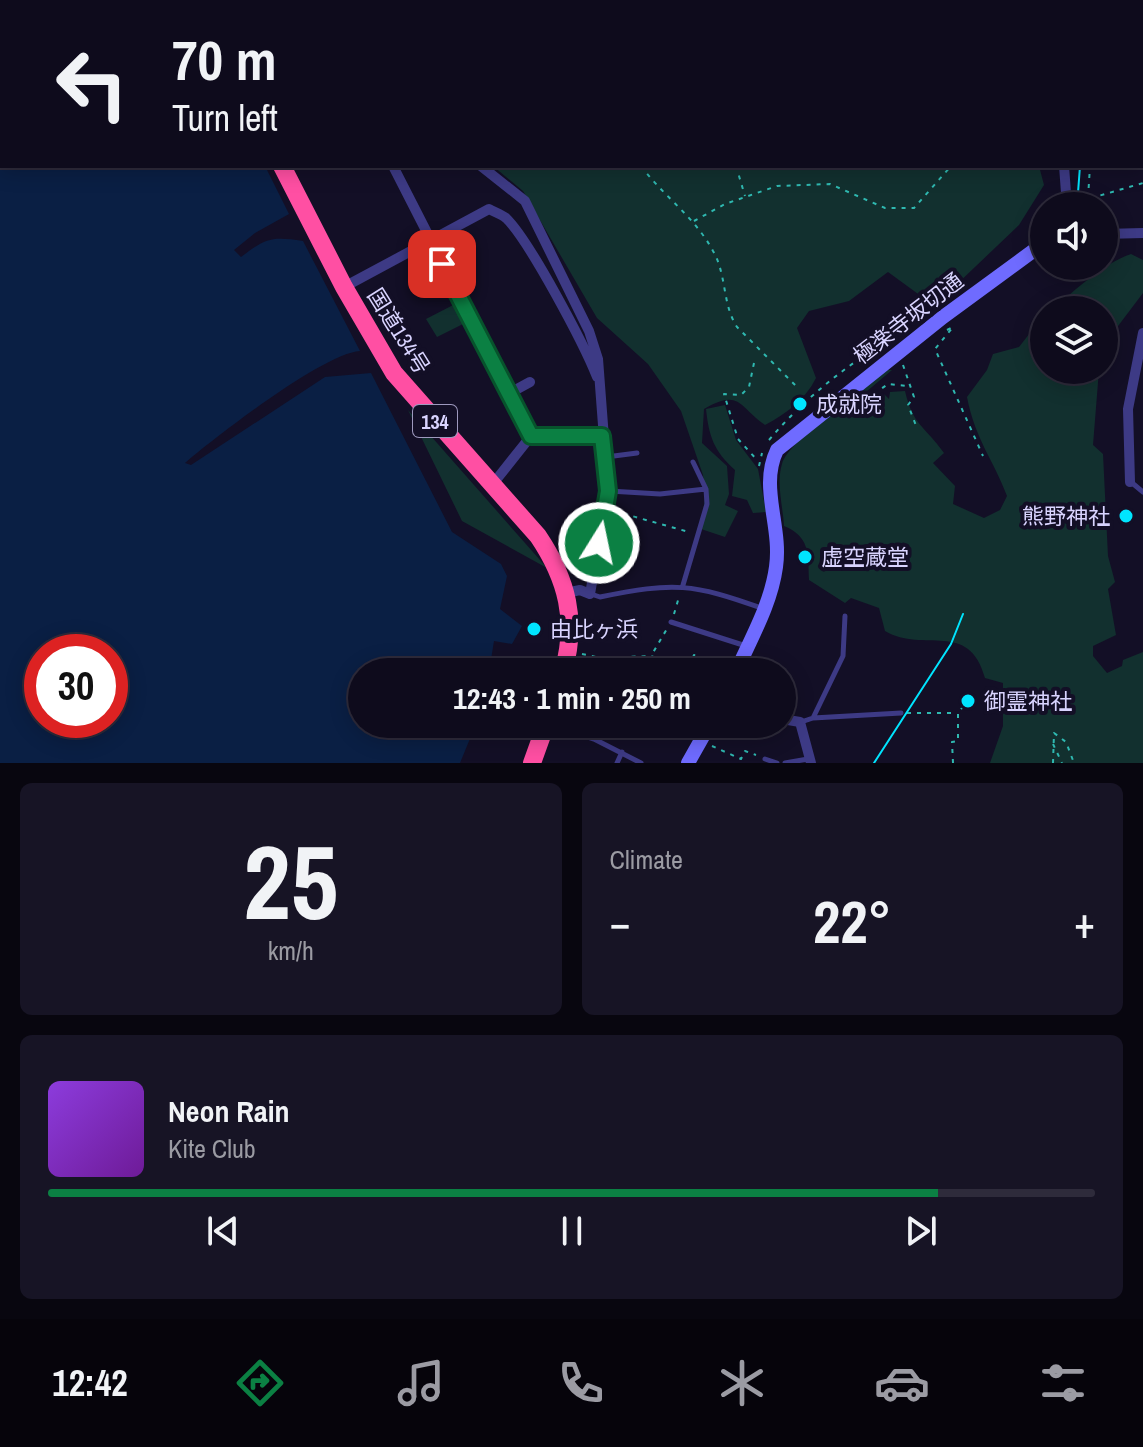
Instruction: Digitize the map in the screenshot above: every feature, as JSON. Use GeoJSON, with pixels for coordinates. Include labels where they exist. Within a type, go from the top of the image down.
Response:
{"type":"FeatureCollection","features":[{"type":"Feature","properties":{"kind":"highway","name":"国道134号"},"geometry":{"type":"LineString","coordinates":[[283,168],[344,287],[394,373],[545,547],[566,593],[570,615],[567,658]]}},
{"type":"Feature","properties":{"kind":"highway"},"geometry":{"type":"LineString","coordinates":[[532,763],[542,738]]}},
{"type":"Feature","properties":{"kind":"street"},"geometry":{"type":"LineString","coordinates":[[394,168],[531,436]]}},
{"type":"Feature","properties":{"kind":"street"},"geometry":{"type":"LineString","coordinates":[[484,168],[515,189],[538,221],[589,331],[598,359],[608,491],[606,509],[590,594],[580,590],[566,593]]}},
{"type":"Feature","properties":{"kind":"street"},"geometry":{"type":"LineString","coordinates":[[1064,168],[1066,192]]}},
{"type":"Feature","properties":{"kind":"street"},"geometry":{"type":"LineString","coordinates":[[344,287],[489,209],[505,218],[587,353],[599,382]]}},
{"type":"Feature","properties":{"kind":"street"},"geometry":{"type":"LineString","coordinates":[[1118,234],[1143,233]]}},
{"type":"Feature","properties":{"kind":"street","name":"極楽寺坂切通"},"geometry":{"type":"LineString","coordinates":[[768,487],[770,463],[777,450],[800,429],[1030,253]]}},
{"type":"Feature","properties":{"kind":"street"},"geometry":{"type":"LineString","coordinates":[[1130,482],[1128,409],[1143,333]]}},
{"type":"Feature","properties":{"kind":"street"},"geometry":{"type":"LineString","coordinates":[[508,394],[530,382]]}},
{"type":"Feature","properties":{"kind":"street"},"geometry":{"type":"LineString","coordinates":[[531,436],[602,436]]}},
{"type":"Feature","properties":{"kind":"street"},"geometry":{"type":"LineString","coordinates":[[492,485],[531,436]]}},
{"type":"Feature","properties":{"kind":"street"},"geometry":{"type":"LineString","coordinates":[[742,658],[764,609],[776,564],[777,539],[768,487]]}},
{"type":"Feature","properties":{"kind":"street"},"geometry":{"type":"LineString","coordinates":[[796,721],[800,722],[810,761]]}},
{"type":"Feature","properties":{"kind":"street"},"geometry":{"type":"LineString","coordinates":[[688,763],[702,738]]}},
{"type":"Feature","properties":{"kind":"lane"},"geometry":{"type":"LineString","coordinates":[[605,457],[637,453]]}},
{"type":"Feature","properties":{"kind":"lane"},"geometry":{"type":"LineString","coordinates":[[683,585],[707,504],[706,489],[693,462]]}},
{"type":"Feature","properties":{"kind":"lane"},"geometry":{"type":"LineString","coordinates":[[1130,482],[1143,492]]}},
{"type":"Feature","properties":{"kind":"lane"},"geometry":{"type":"LineString","coordinates":[[608,491],[660,494],[706,489]]}},
{"type":"Feature","properties":{"kind":"lane"},"geometry":{"type":"LineString","coordinates":[[590,594],[600,597],[683,585],[711,590],[764,609]]}},
{"type":"Feature","properties":{"kind":"lane"},"geometry":{"type":"LineString","coordinates":[[813,718],[843,656],[845,616]]}},
{"type":"Feature","properties":{"kind":"lane"},"geometry":{"type":"LineString","coordinates":[[671,622],[748,646]]}},
{"type":"Feature","properties":{"kind":"lane"},"geometry":{"type":"LineString","coordinates":[[800,722],[813,718],[902,713]]}},
{"type":"Feature","properties":{"kind":"lane"},"geometry":{"type":"LineString","coordinates":[[584,738],[641,763]]}},
{"type":"Feature","properties":{"kind":"lane"},"geometry":{"type":"LineString","coordinates":[[617,763],[622,752]]}},
{"type":"Feature","properties":{"kind":"lane"},"geometry":{"type":"LineString","coordinates":[[765,759],[777,763]]}},
{"type":"Feature","properties":{"kind":"lane"},"geometry":{"type":"LineString","coordinates":[[785,763],[810,761]]}},
{"type":"Feature","properties":{"kind":"path"},"geometry":{"type":"LineString","coordinates":[[642,168],[654,184],[694,221],[723,270],[729,315],[799,389]]}},
{"type":"Feature","properties":{"kind":"path"},"geometry":{"type":"LineString","coordinates":[[737,168],[745,197]]}},
{"type":"Feature","properties":{"kind":"path"},"geometry":{"type":"LineString","coordinates":[[694,221],[777,186],[830,184],[885,208],[914,208],[949,168]]}},
{"type":"Feature","properties":{"kind":"path"},"geometry":{"type":"LineString","coordinates":[[1088,192],[1090,168]]}},
{"type":"Feature","properties":{"kind":"path"},"geometry":{"type":"LineString","coordinates":[[1112,192],[1143,183]]}},
{"type":"Feature","properties":{"kind":"path"},"geometry":{"type":"LineString","coordinates":[[953,310],[959,314],[943,331],[953,327],[935,349],[983,456]]}},
{"type":"Feature","properties":{"kind":"path"},"geometry":{"type":"LineString","coordinates":[[768,487],[761,481],[759,461],[766,443],[808,399],[875,347]]}},
{"type":"Feature","properties":{"kind":"path"},"geometry":{"type":"LineString","coordinates":[[896,354],[914,397],[908,405],[917,428]]}},
{"type":"Feature","properties":{"kind":"path"},"geometry":{"type":"LineString","coordinates":[[754,363],[749,387],[741,395],[724,394],[738,439],[759,461]]}},
{"type":"Feature","properties":{"kind":"path"},"geometry":{"type":"LineString","coordinates":[[874,394],[888,384],[909,386]]}},
{"type":"Feature","properties":{"kind":"path"},"geometry":{"type":"LineString","coordinates":[[606,509],[698,535]]}},
{"type":"Feature","properties":{"kind":"path"},"geometry":{"type":"LineString","coordinates":[[651,656],[671,622],[683,585]]}},
{"type":"Feature","properties":{"kind":"path"},"geometry":{"type":"LineString","coordinates":[[569,651],[601,658],[656,658]]}},
{"type":"Feature","properties":{"kind":"path"},"geometry":{"type":"LineString","coordinates":[[953,763],[952,744],[958,741],[958,713],[969,699]]}},
{"type":"Feature","properties":{"kind":"path"},"geometry":{"type":"LineString","coordinates":[[902,713],[958,713]]}},
{"type":"Feature","properties":{"kind":"path"},"geometry":{"type":"LineString","coordinates":[[1053,763],[1052,736],[1056,733],[1068,746],[1074,763]]}},
{"type":"Feature","properties":{"kind":"path"},"geometry":{"type":"LineString","coordinates":[[713,738],[741,759],[745,751],[765,759]]}},
{"type":"Feature","properties":{"kind":"path"},"geometry":{"type":"LineString","coordinates":[[1053,743],[1062,763]]}},
{"type":"Feature","properties":{"kind":"green space"},"geometry":{"type":"Polygon","coordinates":[[[495,168],[1040,168],[1044,185],[1040,192],[1030,192],[1030,207],[1019,225],[953,288],[934,300],[925,299],[888,272],[849,301],[809,311],[797,328],[816,378],[794,406],[765,425],[744,406],[732,400],[704,409],[702,443],[727,466],[729,494],[725,505],[738,511],[725,537],[701,529],[705,497],[703,475],[681,411],[648,364],[597,318],[523,191],[495,168]]]}},
{"type":"Feature","properties":{"kind":"green space"},"geometry":{"type":"Polygon","coordinates":[[[1131,254],[1143,260],[1143,293],[1118,326],[1118,296],[1068,296],[1088,280],[1118,280],[1120,258],[1131,254]]]}},
{"type":"Feature","properties":{"kind":"green space"},"geometry":{"type":"Polygon","coordinates":[[[457,303],[467,322],[437,337],[426,319],[457,303]]]}},
{"type":"Feature","properties":{"kind":"green space"},"geometry":{"type":"Polygon","coordinates":[[[1030,333],[1030,384],[1098,384],[1093,445],[1103,454],[1108,556],[1115,582],[1108,589],[1116,635],[1093,646],[1093,656],[1107,673],[1122,666],[1123,660],[1143,652],[1143,763],[990,763],[1003,726],[1003,683],[985,678],[978,660],[957,643],[915,640],[885,631],[879,608],[851,598],[845,603],[809,580],[806,547],[799,535],[784,526],[780,479],[782,464],[788,454],[812,429],[886,370],[892,370],[866,392],[874,401],[884,394],[889,399],[890,392],[905,391],[916,419],[944,453],[933,463],[955,486],[953,504],[984,518],[1000,510],[1007,496],[979,437],[967,397],[987,370],[993,354],[1019,347],[1030,333]]]}},
{"type":"Feature","properties":{"kind":"green space"},"geometry":{"type":"Polygon","coordinates":[[[725,405],[736,440],[758,469],[766,512],[753,513],[747,500],[732,496],[735,470],[714,443],[706,409],[725,405]]]}},
{"type":"Feature","properties":{"kind":"green space"},"geometry":{"type":"Polygon","coordinates":[[[408,410],[547,568],[462,521],[408,410]]]}},
{"type":"Feature","properties":{"kind":"water"},"geometry":{"type":"Polygon","coordinates":[[[0,168],[266,168],[289,214],[255,233],[234,250],[241,257],[269,240],[303,241],[360,351],[343,355],[297,380],[185,463],[191,465],[325,377],[371,373],[452,532],[501,564],[507,576],[500,609],[522,626],[512,644],[494,641],[491,658],[348,658],[348,738],[470,738],[460,763],[0,763],[0,168]]]}},
{"type":"Feature","properties":{"kind":"tram line"},"geometry":{"type":"LineString","coordinates":[[1078,192],[1080,168]]}},
{"type":"Feature","properties":{"kind":"tram line"},"geometry":{"type":"LineString","coordinates":[[874,763],[951,644],[963,614]]}},
{"type":"Feature","properties":{"kind":"place","name":"成就院"},"geometry":{"type":"Point","coordinates":[800,404]}},
{"type":"Feature","properties":{"kind":"place","name":"熊野神社"},"geometry":{"type":"Point","coordinates":[1126,516]}},
{"type":"Feature","properties":{"kind":"place","name":"虚空蔵堂"},"geometry":{"type":"Point","coordinates":[805,557]}},
{"type":"Feature","properties":{"kind":"place","name":"由比ヶ浜"},"geometry":{"type":"Point","coordinates":[534,629]}},
{"type":"Feature","properties":{"kind":"place","name":"御霊神社"},"geometry":{"type":"Point","coordinates":[968,701]}},
{"type":"Feature","properties":{"kind":"route"},"geometry":{"type":"LineString","coordinates":[[442,264],[531,436],[602,436],[608,491],[599,543]]}}]}
